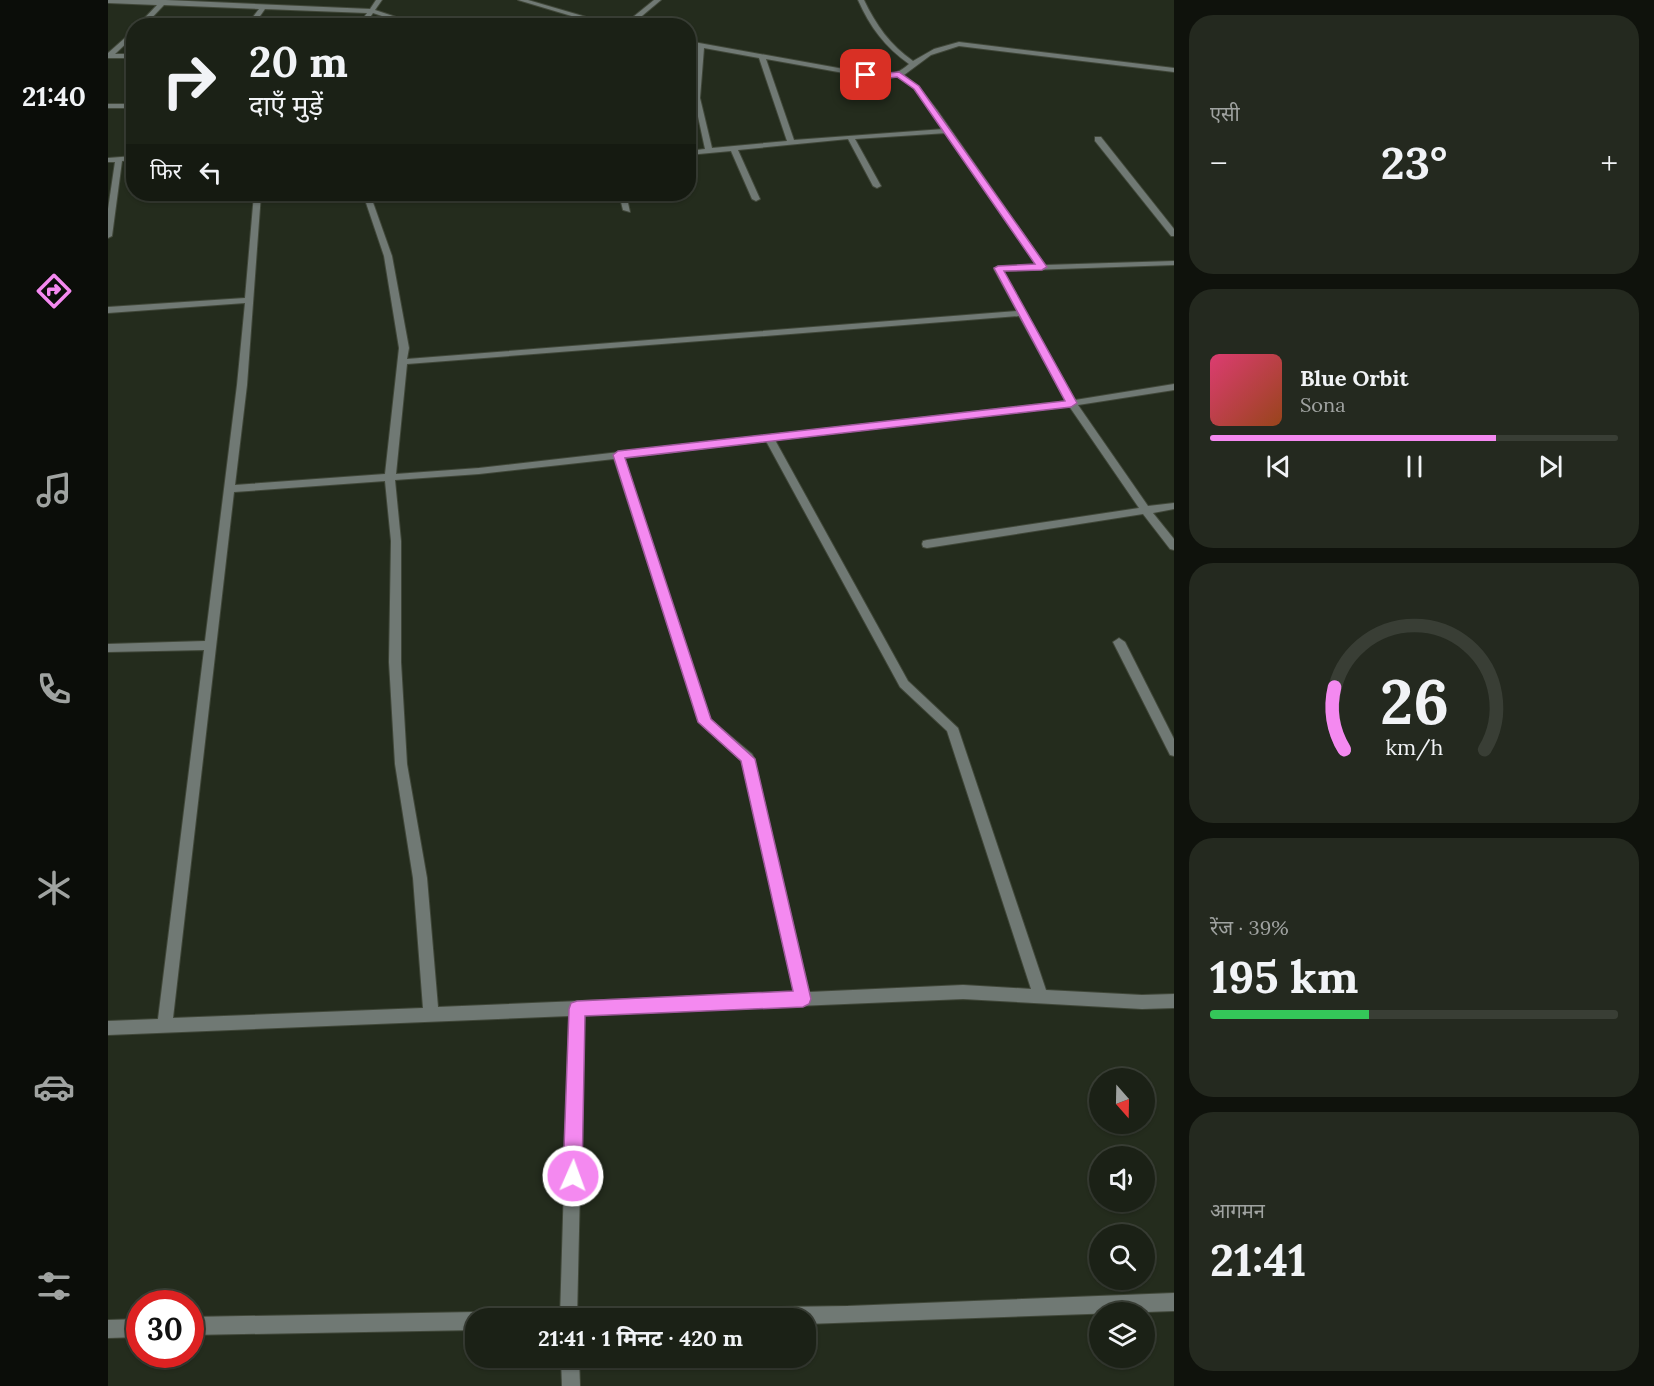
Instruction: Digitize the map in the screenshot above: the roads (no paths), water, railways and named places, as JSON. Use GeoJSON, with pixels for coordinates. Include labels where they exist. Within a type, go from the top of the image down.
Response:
{"type":"FeatureCollection","features":[{"type":"Feature","properties":{"kind":"street"},"geometry":{"type":"LineString","coordinates":[[276,8],[283,0]]}},
{"type":"Feature","properties":{"kind":"street"},"geometry":{"type":"LineString","coordinates":[[366,18],[379,0]]}},
{"type":"Feature","properties":{"kind":"street"},"geometry":{"type":"LineString","coordinates":[[521,0],[587,18]]}},
{"type":"Feature","properties":{"kind":"street"},"geometry":{"type":"LineString","coordinates":[[635,18],[658,0]]}},
{"type":"Feature","properties":{"kind":"street"},"geometry":{"type":"LineString","coordinates":[[861,0],[872,25],[892,50],[914,64]]}},
{"type":"Feature","properties":{"kind":"street"},"geometry":{"type":"LineString","coordinates":[[108,1],[371,11],[394,18]]}},
{"type":"Feature","properties":{"kind":"street"},"geometry":{"type":"LineString","coordinates":[[148,18],[164,2]]}},
{"type":"Feature","properties":{"kind":"street"},"geometry":{"type":"LineString","coordinates":[[255,18],[263,7]]}},
{"type":"Feature","properties":{"kind":"street"},"geometry":{"type":"LineString","coordinates":[[108,56],[126,39]]}},
{"type":"Feature","properties":{"kind":"street"},"geometry":{"type":"LineString","coordinates":[[696,45],[882,77],[904,73],[932,52],[948,45],[959,44],[1174,70]]}},
{"type":"Feature","properties":{"kind":"street"},"geometry":{"type":"LineString","coordinates":[[701,46],[698,98],[709,151]]}},
{"type":"Feature","properties":{"kind":"street"},"geometry":{"type":"LineString","coordinates":[[108,56],[126,56]]}},
{"type":"Feature","properties":{"kind":"street"},"geometry":{"type":"LineString","coordinates":[[762,57],[791,142]]}},
{"type":"Feature","properties":{"kind":"street"},"geometry":{"type":"LineString","coordinates":[[899,74],[916,87],[1042,267]]}},
{"type":"Feature","properties":{"kind":"street"},"geometry":{"type":"LineString","coordinates":[[108,106],[126,106]]}},
{"type":"Feature","properties":{"kind":"street"},"geometry":{"type":"LineString","coordinates":[[696,152],[850,137],[948,131]]}},
{"type":"Feature","properties":{"kind":"street"},"geometry":{"type":"LineString","coordinates":[[850,137],[877,186]]}},
{"type":"Feature","properties":{"kind":"street"},"geometry":{"type":"LineString","coordinates":[[1098,139],[1174,234]]}},
{"type":"Feature","properties":{"kind":"street"},"geometry":{"type":"LineString","coordinates":[[733,148],[756,199]]}},
{"type":"Feature","properties":{"kind":"street"},"geometry":{"type":"LineString","coordinates":[[108,236],[119,159]]}},
{"type":"Feature","properties":{"kind":"street"},"geometry":{"type":"LineString","coordinates":[[108,160],[126,159]]}},
{"type":"Feature","properties":{"kind":"street"},"geometry":{"type":"LineString","coordinates":[[165,1026],[242,385],[257,201]]}},
{"type":"Feature","properties":{"kind":"street"},"geometry":{"type":"LineString","coordinates":[[368,201],[388,256],[404,348],[390,478],[396,541],[395,662],[401,764],[420,878],[431,1015]]}},
{"type":"Feature","properties":{"kind":"street"},"geometry":{"type":"LineString","coordinates":[[624,201],[627,210]]}},
{"type":"Feature","properties":{"kind":"street"},"geometry":{"type":"LineString","coordinates":[[1174,263],[998,268],[1071,403],[1146,511],[1174,546]]}},
{"type":"Feature","properties":{"kind":"street"},"geometry":{"type":"LineString","coordinates":[[108,310],[250,300]]}},
{"type":"Feature","properties":{"kind":"street"},"geometry":{"type":"LineString","coordinates":[[402,362],[1022,313]]}},
{"type":"Feature","properties":{"kind":"street"},"geometry":{"type":"LineString","coordinates":[[228,489],[390,478],[618,455],[1071,403],[1174,387]]}},
{"type":"Feature","properties":{"kind":"street"},"geometry":{"type":"LineString","coordinates":[[769,438],[904,684],[952,728],[1041,996]]}},
{"type":"Feature","properties":{"kind":"street"},"geometry":{"type":"LineString","coordinates":[[618,455],[705,722],[748,759],[803,999]]}},
{"type":"Feature","properties":{"kind":"street"},"geometry":{"type":"LineString","coordinates":[[927,544],[1174,506]]}},
{"type":"Feature","properties":{"kind":"street"},"geometry":{"type":"LineString","coordinates":[[1119,642],[1174,750]]}},
{"type":"Feature","properties":{"kind":"street"},"geometry":{"type":"LineString","coordinates":[[108,648],[210,645]]}},
{"type":"Feature","properties":{"kind":"street"},"geometry":{"type":"LineString","coordinates":[[108,1028],[963,992],[1142,1002],[1174,1001]]}},
{"type":"Feature","properties":{"kind":"street"},"geometry":{"type":"LineString","coordinates":[[568,1308],[577,1009]]}},
{"type":"Feature","properties":{"kind":"street"},"geometry":{"type":"LineString","coordinates":[[816,1315],[1174,1302]]}},
{"type":"Feature","properties":{"kind":"street"},"geometry":{"type":"LineString","coordinates":[[204,1326],[465,1321]]}},
{"type":"Feature","properties":{"kind":"street"},"geometry":{"type":"LineString","coordinates":[[108,1329],[126,1328]]}},
{"type":"Feature","properties":{"kind":"street"},"geometry":{"type":"LineString","coordinates":[[570,1368],[570,1386]]}}]}
